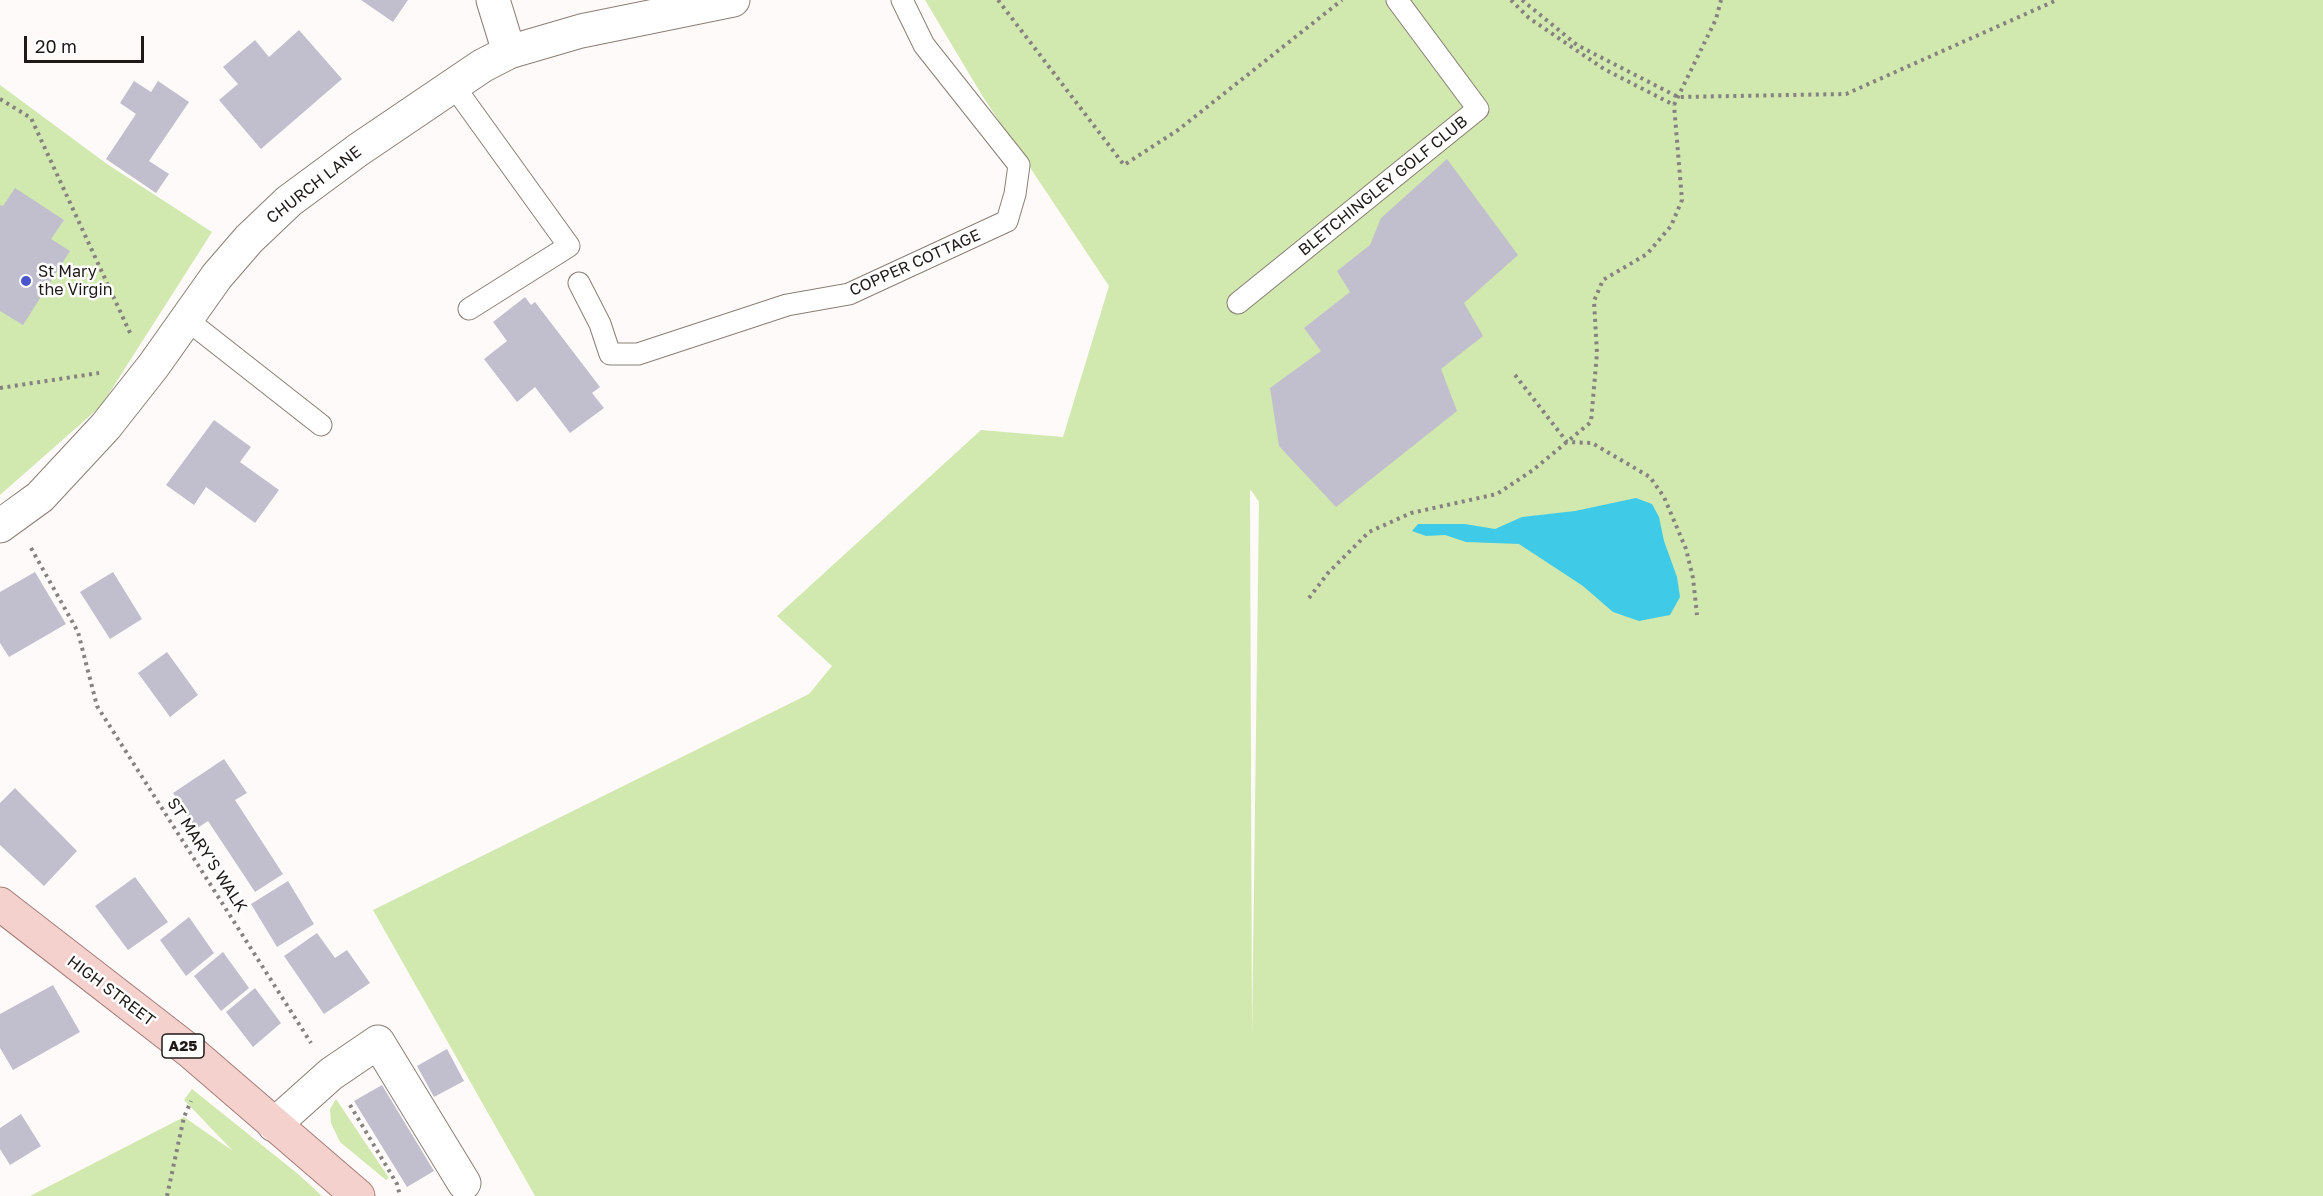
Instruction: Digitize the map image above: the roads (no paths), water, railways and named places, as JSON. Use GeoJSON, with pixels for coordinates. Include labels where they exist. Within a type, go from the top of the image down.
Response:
{"type":"FeatureCollection","features":[{"type":"Feature","properties":{"kind":"main road","name":"HIGH STREET"},"geometry":{"type":"LineString","coordinates":[[0,904],[207,1065],[358,1196]]}},
{"type":"Feature","properties":{"kind":"street"},"geometry":{"type":"LineString","coordinates":[[493,0],[509,52]]}},
{"type":"Feature","properties":{"kind":"street","name":"CHURCH LANE"},"geometry":{"type":"LineString","coordinates":[[7,522],[40,497],[106,426],[249,239],[289,201],[453,84],[509,52],[544,40],[733,0]]}},
{"type":"Feature","properties":{"kind":"street"},"geometry":{"type":"LineString","coordinates":[[274,1125],[331,1074],[378,1042],[464,1183]]}},
{"type":"Feature","properties":{"kind":"lane","name":"COPPER COTTAGE"},"geometry":{"type":"LineString","coordinates":[[579,284],[600,324],[610,354],[638,354],[788,305],[849,294],[1007,221],[1015,194],[1019,165],[924,45],[902,0]]}},
{"type":"Feature","properties":{"kind":"lane","name":"BLETCHINGLEY GOLF CLUB"},"geometry":{"type":"LineString","coordinates":[[1238,303],[1478,109],[1397,0]]}},
{"type":"Feature","properties":{"kind":"lane"},"geometry":{"type":"LineString","coordinates":[[453,84],[569,246],[469,309]]}},
{"type":"Feature","properties":{"kind":"lane"},"geometry":{"type":"LineString","coordinates":[[186,319],[321,425]]}},
{"type":"Feature","properties":{"kind":"water"},"geometry":{"type":"Polygon","coordinates":[[[1636,498],[1652,504],[1659,517],[1664,541],[1677,577],[1680,597],[1670,615],[1639,621],[1613,612],[1583,586],[1519,544],[1466,542],[1445,535],[1426,536],[1412,531],[1418,524],[1465,524],[1495,529],[1522,517],[1575,511],[1636,498]]]}},
{"type":"Feature","properties":{"kind":"place","name":"St Mary the Virgin"},"geometry":{"type":"Point","coordinates":[26,281]}}]}
